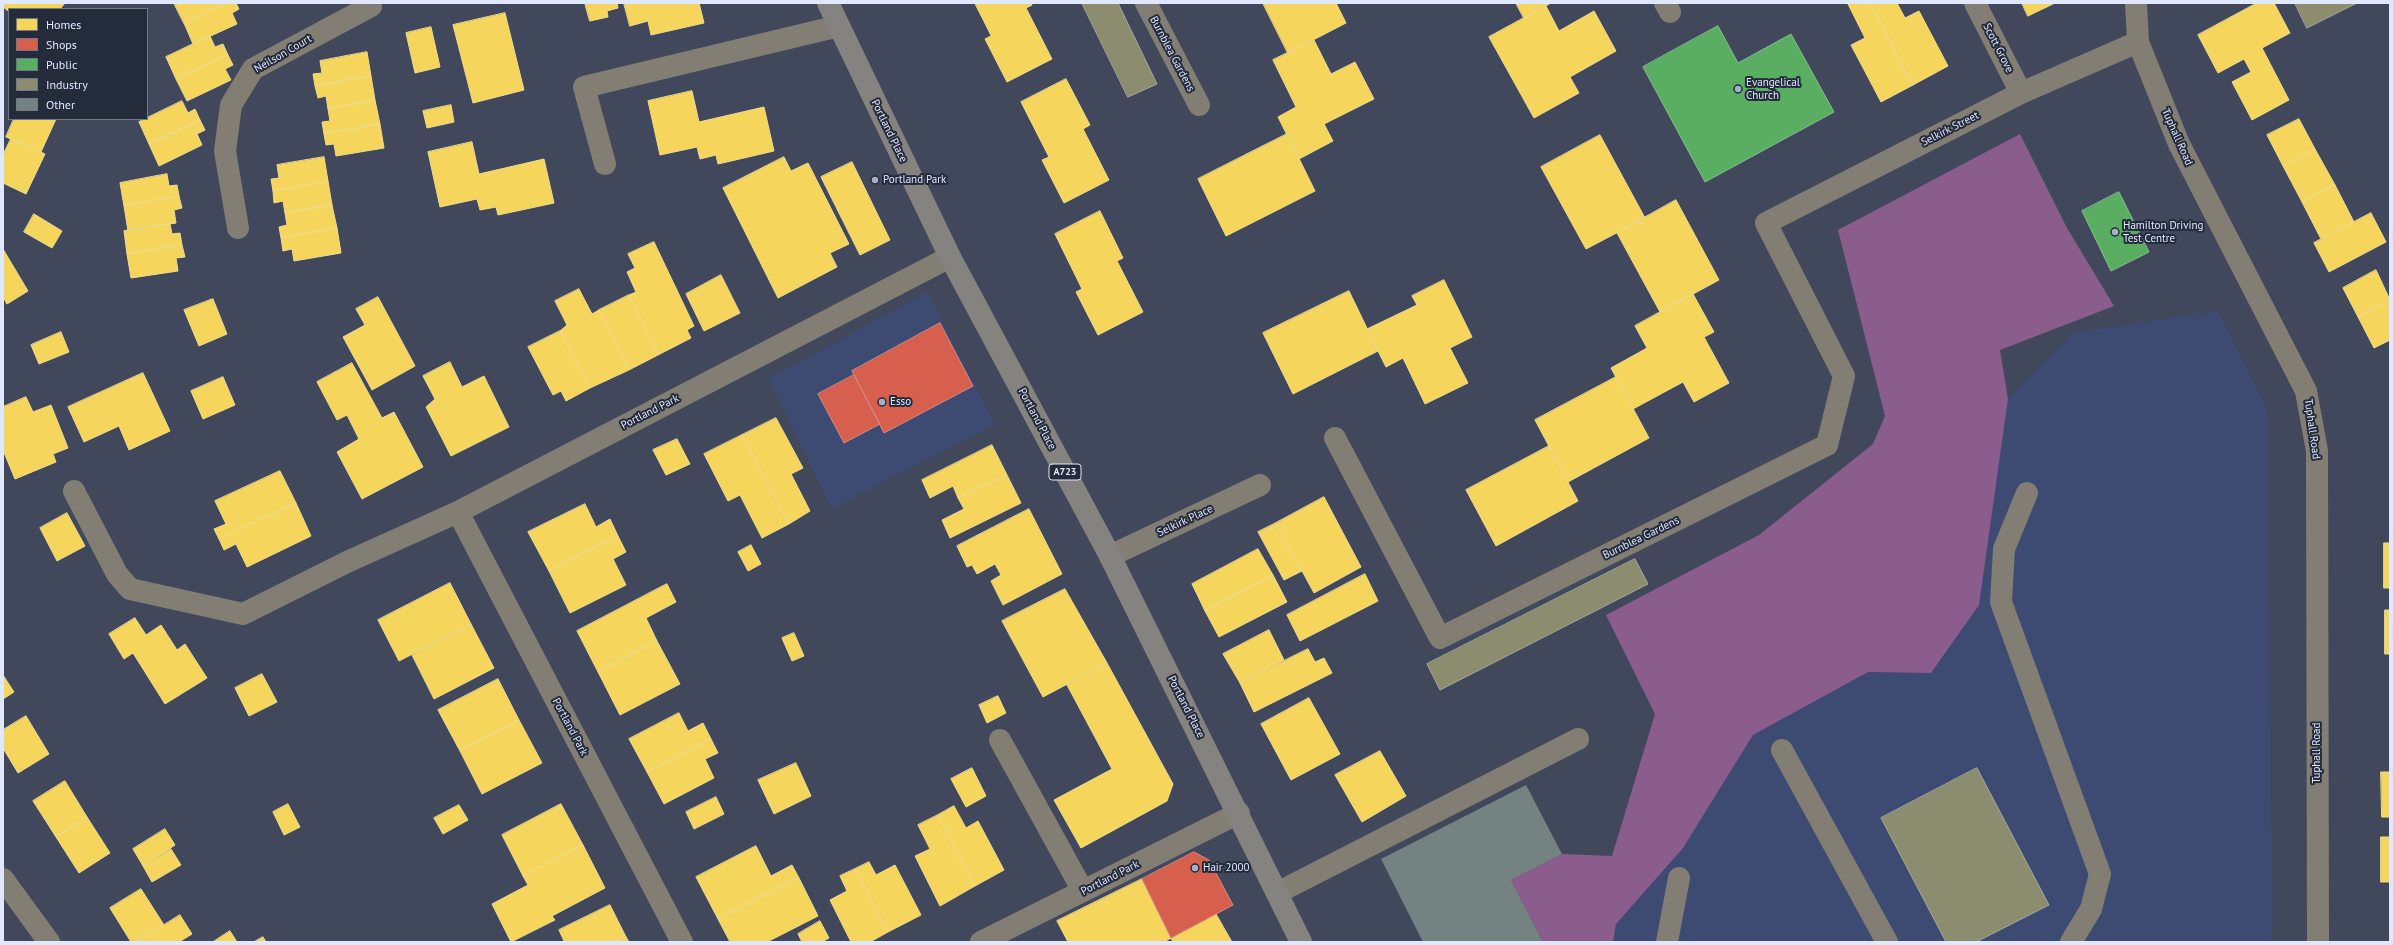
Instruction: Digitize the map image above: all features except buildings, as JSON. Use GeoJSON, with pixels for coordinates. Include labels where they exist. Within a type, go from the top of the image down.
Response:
{"type":"FeatureCollection","features":[{"type":"Feature","properties":{"kind":"main road","name":"Portland Place"},"geometry":{"type":"LineString","coordinates":[[828,3],[950,257],[1110,556],[1239,813],[1301,942]]}},
{"type":"Feature","properties":{"kind":"street","name":"Neilson Court"},"geometry":{"type":"LineString","coordinates":[[238,228],[225,151],[231,105],[253,69],[371,6],[369,3]]}},
{"type":"Feature","properties":{"kind":"street","name":"Burnblea Gardens"},"geometry":{"type":"LineString","coordinates":[[1146,3],[1199,105]]}},
{"type":"Feature","properties":{"kind":"street","name":"Scott Grove"},"geometry":{"type":"LineString","coordinates":[[1975,3],[2021,93]]}},
{"type":"Feature","properties":{"kind":"street","name":"Tuphall Road"},"geometry":{"type":"LineString","coordinates":[[2136,3],[2138,42],[2179,144],[2306,391],[2316,451],[2318,942]]}},
{"type":"Feature","properties":{"kind":"street"},"geometry":{"type":"LineString","coordinates":[[605,164],[584,87],[839,26]]}},
{"type":"Feature","properties":{"kind":"street","name":"Selkirk Street"},"geometry":{"type":"LineString","coordinates":[[1766,223],[2021,93],[2138,42]]}},
{"type":"Feature","properties":{"kind":"street","name":"Burnblea Gardens"},"geometry":{"type":"LineString","coordinates":[[1335,438],[1440,638],[1827,445],[1844,376],[1766,223]]}},
{"type":"Feature","properties":{"kind":"street","name":"Portland Park"},"geometry":{"type":"LineString","coordinates":[[74,491],[117,574],[130,589],[243,614],[347,562],[458,512],[950,257]]}},
{"type":"Feature","properties":{"kind":"street","name":"Selkirk Place"},"geometry":{"type":"LineString","coordinates":[[1110,556],[1260,485]]}},
{"type":"Feature","properties":{"kind":"street"},"geometry":{"type":"LineString","coordinates":[[2027,493],[2004,549],[2001,602],[2100,874],[2091,909],[2071,942]]}},
{"type":"Feature","properties":{"kind":"street","name":"Portland Park"},"geometry":{"type":"LineString","coordinates":[[458,512],[682,942]]}},
{"type":"Feature","properties":{"kind":"street"},"geometry":{"type":"LineString","coordinates":[[1000,740],[1083,891]]}},
{"type":"Feature","properties":{"kind":"street"},"geometry":{"type":"LineString","coordinates":[[1277,893],[1578,740]]}},
{"type":"Feature","properties":{"kind":"street"},"geometry":{"type":"LineString","coordinates":[[1782,750],[1887,942]]}},
{"type":"Feature","properties":{"kind":"street","name":"Portland Park"},"geometry":{"type":"LineString","coordinates":[[981,942],[1239,813]]}},
{"type":"Feature","properties":{"kind":"street"},"geometry":{"type":"LineString","coordinates":[[3,878],[49,942]]}},
{"type":"Feature","properties":{"kind":"street"},"geometry":{"type":"LineString","coordinates":[[1668,942],[1679,878]]}},
{"type":"Feature","properties":{"kind":"shaded area"},"geometry":{"type":"Polygon","coordinates":[[[2020,134],[2067,228],[2114,306],[2000,350],[2008,399],[1979,605],[1931,673],[1868,672],[1753,735],[1683,848],[1616,924],[1613,942],[1543,942],[1511,880],[1562,854],[1612,856],[1655,714],[1606,615],[1759,535],[1873,444],[1885,416],[1838,230],[2020,134]]]}},
{"type":"Feature","properties":{"kind":"shaded area","name":"Esso"},"geometry":{"type":"Polygon","coordinates":[[[927,292],[995,424],[832,509],[769,379],[927,292]]]}},
{"type":"Feature","properties":{"kind":"shaded area"},"geometry":{"type":"Polygon","coordinates":[[[2218,311],[2267,409],[2272,942],[1613,942],[1616,924],[1683,848],[1753,735],[1868,672],[1932,673],[1979,605],[2008,399],[2073,333],[2218,311]]]}},
{"type":"Feature","properties":{"kind":"place","name":"Evangelical Church"},"geometry":{"type":"Point","coordinates":[1738,89]}},
{"type":"Feature","properties":{"kind":"place","name":"Portland Park"},"geometry":{"type":"Point","coordinates":[875,180]}},
{"type":"Feature","properties":{"kind":"place","name":"Hamilton Driving Test Centre"},"geometry":{"type":"Point","coordinates":[2115,232]}},
{"type":"Feature","properties":{"kind":"place","name":"Esso"},"geometry":{"type":"Point","coordinates":[882,402]}},
{"type":"Feature","properties":{"kind":"place","name":"Hair 2000"},"geometry":{"type":"Point","coordinates":[1195,868]}}]}
